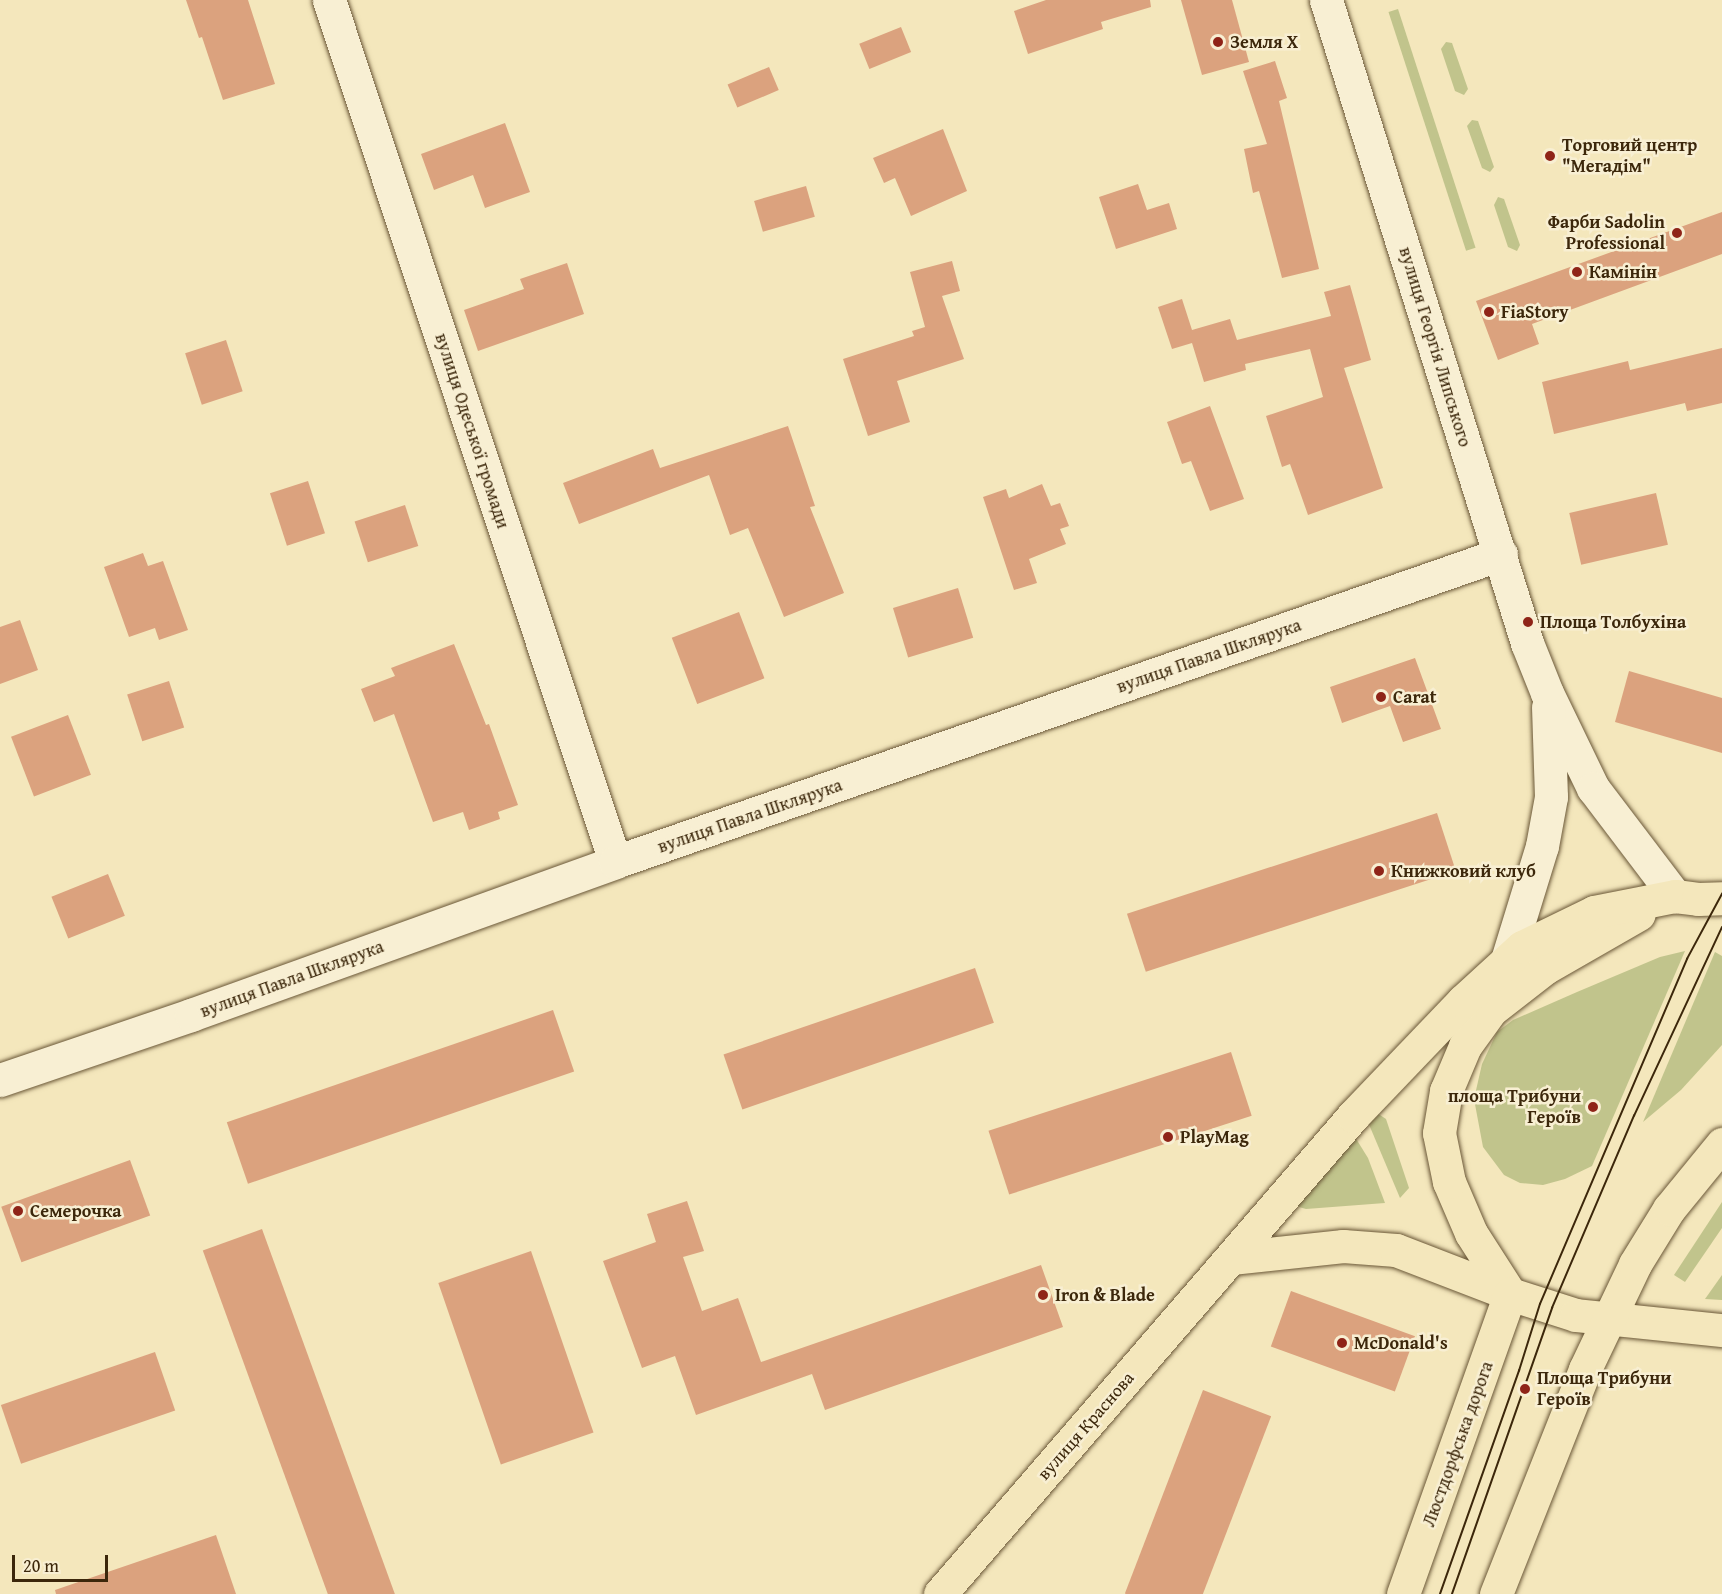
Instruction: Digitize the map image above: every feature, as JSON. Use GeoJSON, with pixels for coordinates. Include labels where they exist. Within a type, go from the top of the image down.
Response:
{"type":"FeatureCollection","features":[{"type":"Feature","properties":{"kind":"main road"},"geometry":{"type":"LineString","coordinates":[[1507,961],[1522,947],[1594,912],[1704,903]]}},
{"type":"Feature","properties":{"kind":"main road"},"geometry":{"type":"LineString","coordinates":[[1534,1302],[1471,1233],[1453,1192],[1439,1133],[1446,1091],[1465,1046],[1491,1010],[1600,934],[1704,903]]}},
{"type":"Feature","properties":{"kind":"main road","name":"вулиця Краснова"},"geometry":{"type":"LineString","coordinates":[[940,1594],[1353,1116],[1463,1001],[1507,961]]}},
{"type":"Feature","properties":{"kind":"main road"},"geometry":{"type":"LineString","coordinates":[[1496,1594],[1585,1369],[1611,1319],[1635,1264],[1669,1209],[1722,1144]]}},
{"type":"Feature","properties":{"kind":"main road"},"geometry":{"type":"LineString","coordinates":[[1231,1258],[1343,1246],[1396,1250],[1534,1302],[1611,1319],[1630,1319],[1722,1330]]}},
{"type":"Feature","properties":{"kind":"main road","name":"Люстдорфська дорога"},"geometry":{"type":"LineString","coordinates":[[1403,1594],[1534,1302]]}},
{"type":"Feature","properties":{"kind":"street","name":"вулиця Одеської громади"},"geometry":{"type":"LineString","coordinates":[[329,0],[615,862]]}},
{"type":"Feature","properties":{"kind":"street","name":"вулиця Георгія Липського"},"geometry":{"type":"LineString","coordinates":[[1326,0],[1527,643],[1547,693],[1593,788],[1704,903]]}},
{"type":"Feature","properties":{"kind":"street","name":"вулиця Павла Шклярука"},"geometry":{"type":"LineString","coordinates":[[0,1080],[191,1015],[615,862],[1501,554]]}},
{"type":"Feature","properties":{"kind":"street","name":"вулиця Георгія Липського"},"geometry":{"type":"LineString","coordinates":[[1491,1010],[1542,846],[1551,797],[1547,693]]}},
{"type":"Feature","properties":{"kind":"green space"},"geometry":{"type":"Polygon","coordinates":[[[1398,9],[1476,248],[1466,251],[1388,12],[1398,9]]]}},
{"type":"Feature","properties":{"kind":"green space"},"geometry":{"type":"Polygon","coordinates":[[[1446,42],[1452,43],[1468,89],[1464,95],[1455,91],[1441,49],[1446,42]]]}},
{"type":"Feature","properties":{"kind":"green space"},"geometry":{"type":"Polygon","coordinates":[[[1472,120],[1478,121],[1494,167],[1490,172],[1482,168],[1467,126],[1472,120]]]}},
{"type":"Feature","properties":{"kind":"green space"},"geometry":{"type":"Polygon","coordinates":[[[1498,197],[1504,199],[1520,245],[1517,251],[1508,247],[1494,205],[1498,197]]]}},
{"type":"Feature","properties":{"kind":"green space"},"geometry":{"type":"Polygon","coordinates":[[[1685,951],[1592,1166],[1565,1179],[1543,1185],[1520,1183],[1504,1175],[1483,1147],[1474,1099],[1482,1064],[1497,1032],[1513,1020],[1577,992],[1660,957],[1685,951]]]}},
{"type":"Feature","properties":{"kind":"green space"},"geometry":{"type":"Polygon","coordinates":[[[1715,952],[1722,956],[1722,1045],[1681,1090],[1643,1122],[1715,952]]]}},
{"type":"Feature","properties":{"kind":"green space"},"geometry":{"type":"Polygon","coordinates":[[[1377,1113],[1386,1119],[1409,1188],[1400,1198],[1365,1115],[1377,1113]]]}},
{"type":"Feature","properties":{"kind":"green space"},"geometry":{"type":"Polygon","coordinates":[[[1350,1129],[1368,1158],[1385,1203],[1306,1209],[1299,1207],[1294,1198],[1350,1129]]]}},
{"type":"Feature","properties":{"kind":"green space"},"geometry":{"type":"Polygon","coordinates":[[[1722,1202],[1722,1228],[1685,1282],[1674,1275],[1722,1202]]]}},
{"type":"Feature","properties":{"kind":"green space"},"geometry":{"type":"Polygon","coordinates":[[[1722,1275],[1722,1300],[1705,1299],[1722,1275]]]}},
{"type":"Feature","properties":{"kind":"building"},"geometry":{"type":"Polygon","coordinates":[[[186,0],[248,0],[275,84],[223,100],[202,37],[199,38],[186,0]]]}},
{"type":"Feature","properties":{"kind":"building"},"geometry":{"type":"Polygon","coordinates":[[[1046,0],[1150,0],[1151,7],[1101,22],[1103,29],[1028,54],[1014,11],[1046,0]]]}},
{"type":"Feature","properties":{"kind":"building","name":"Земля Х"},"geometry":{"type":"Polygon","coordinates":[[[1181,0],[1232,0],[1249,62],[1202,75],[1181,0]]]}},
{"type":"Feature","properties":{"kind":"building"},"geometry":{"type":"Polygon","coordinates":[[[901,27],[911,52],[869,69],[859,44],[901,27]]]}},
{"type":"Feature","properties":{"kind":"building"},"geometry":{"type":"Polygon","coordinates":[[[1275,61],[1287,98],[1279,101],[1319,269],[1282,278],[1259,191],[1253,193],[1244,149],[1267,144],[1243,71],[1275,61]]]}},
{"type":"Feature","properties":{"kind":"building"},"geometry":{"type":"Polygon","coordinates":[[[769,67],[779,90],[737,108],[728,85],[769,67]]]}},
{"type":"Feature","properties":{"kind":"building"},"geometry":{"type":"Polygon","coordinates":[[[505,123],[530,192],[485,208],[473,175],[434,190],[421,154],[505,123]]]}},
{"type":"Feature","properties":{"kind":"building"},"geometry":{"type":"Polygon","coordinates":[[[943,129],[967,191],[911,216],[895,178],[884,183],[873,158],[943,129]]]}},
{"type":"Feature","properties":{"kind":"building"},"geometry":{"type":"Polygon","coordinates":[[[1138,184],[1147,210],[1169,203],[1177,229],[1116,249],[1099,197],[1138,184]]]}},
{"type":"Feature","properties":{"kind":"building"},"geometry":{"type":"Polygon","coordinates":[[[806,186],[815,217],[763,232],[754,201],[806,186]]]}},
{"type":"Feature","properties":{"kind":"building"},"geometry":{"type":"Polygon","coordinates":[[[1722,212],[1722,254],[1532,324],[1539,344],[1498,360],[1476,301],[1722,212]]]}},
{"type":"Feature","properties":{"kind":"building"},"geometry":{"type":"Polygon","coordinates":[[[952,261],[960,291],[942,296],[964,359],[897,381],[910,422],[868,436],[843,359],[914,336],[912,331],[925,327],[910,272],[952,261]]]}},
{"type":"Feature","properties":{"kind":"building"},"geometry":{"type":"Polygon","coordinates":[[[567,263],[584,314],[478,351],[464,310],[524,289],[520,279],[567,263]]]}},
{"type":"Feature","properties":{"kind":"building"},"geometry":{"type":"Polygon","coordinates":[[[1350,285],[1371,360],[1344,368],[1383,488],[1308,515],[1290,464],[1282,467],[1266,416],[1323,397],[1310,349],[1245,364],[1246,370],[1204,382],[1192,343],[1172,349],[1158,307],[1182,299],[1192,330],[1230,319],[1237,340],[1331,316],[1324,292],[1350,285]]]}},
{"type":"Feature","properties":{"kind":"building"},"geometry":{"type":"Polygon","coordinates":[[[226,340],[243,391],[202,405],[185,353],[226,340]]]}},
{"type":"Feature","properties":{"kind":"building"},"geometry":{"type":"Polygon","coordinates":[[[1722,348],[1722,403],[1687,411],[1685,403],[1554,434],[1542,382],[1628,361],[1630,370],[1722,348]]]}},
{"type":"Feature","properties":{"kind":"building"},"geometry":{"type":"Polygon","coordinates":[[[1210,406],[1244,499],[1210,511],[1191,461],[1182,464],[1167,422],[1210,406]]]}},
{"type":"Feature","properties":{"kind":"building"},"geometry":{"type":"Polygon","coordinates":[[[788,426],[815,506],[810,507],[844,593],[784,617],[748,528],[730,535],[709,475],[579,524],[563,483],[653,449],[660,468],[788,426]]]}},
{"type":"Feature","properties":{"kind":"building"},"geometry":{"type":"Polygon","coordinates":[[[308,481],[325,533],[287,546],[270,493],[308,481]]]}},
{"type":"Feature","properties":{"kind":"building"},"geometry":{"type":"Polygon","coordinates":[[[1042,484],[1051,506],[1060,503],[1069,526],[1060,529],[1066,544],[1029,559],[1037,583],[1014,590],[983,497],[1006,489],[1009,498],[1042,484]]]}},
{"type":"Feature","properties":{"kind":"building"},"geometry":{"type":"Polygon","coordinates":[[[1656,493],[1668,545],[1581,565],[1569,513],[1656,493]]]}},
{"type":"Feature","properties":{"kind":"building"},"geometry":{"type":"Polygon","coordinates":[[[405,505],[418,546],[368,562],[355,521],[405,505]]]}},
{"type":"Feature","properties":{"kind":"building"},"geometry":{"type":"Polygon","coordinates":[[[143,553],[148,566],[163,561],[188,630],[159,640],[155,628],[129,637],[104,567],[143,553]]]}},
{"type":"Feature","properties":{"kind":"building"},"geometry":{"type":"Polygon","coordinates":[[[958,588],[973,638],[908,658],[893,608],[958,588]]]}},
{"type":"Feature","properties":{"kind":"building"},"geometry":{"type":"Polygon","coordinates":[[[739,612],[764,678],[697,704],[672,638],[739,612]]]}},
{"type":"Feature","properties":{"kind":"building"},"geometry":{"type":"Polygon","coordinates":[[[20,620],[38,670],[0,684],[0,627],[20,620]]]}},
{"type":"Feature","properties":{"kind":"building"},"geometry":{"type":"Polygon","coordinates":[[[454,644],[486,725],[489,724],[518,805],[498,812],[500,819],[469,830],[463,812],[433,822],[394,714],[374,722],[361,689],[395,676],[391,668],[454,644]]]}},
{"type":"Feature","properties":{"kind":"building","name":"Carat"},"geometry":{"type":"Polygon","coordinates":[[[1415,658],[1441,729],[1403,742],[1390,706],[1342,723],[1330,687],[1415,658]]]}},
{"type":"Feature","properties":{"kind":"building"},"geometry":{"type":"Polygon","coordinates":[[[1629,671],[1722,698],[1722,753],[1615,722],[1629,671]]]}},
{"type":"Feature","properties":{"kind":"building"},"geometry":{"type":"Polygon","coordinates":[[[169,681],[184,728],[142,741],[127,695],[169,681]]]}},
{"type":"Feature","properties":{"kind":"building"},"geometry":{"type":"Polygon","coordinates":[[[68,715],[91,775],[34,797],[11,737],[68,715]]]}},
{"type":"Feature","properties":{"kind":"building"},"geometry":{"type":"Polygon","coordinates":[[[1437,813],[1456,871],[1146,972],[1127,914],[1437,813]]]}},
{"type":"Feature","properties":{"kind":"building"},"geometry":{"type":"Polygon","coordinates":[[[108,874],[125,916],[68,939],[51,897],[108,874]]]}},
{"type":"Feature","properties":{"kind":"building"},"geometry":{"type":"Polygon","coordinates":[[[975,968],[994,1023],[742,1109],[723,1055],[975,968]]]}},
{"type":"Feature","properties":{"kind":"building"},"geometry":{"type":"Polygon","coordinates":[[[553,1010],[574,1071],[248,1184],[227,1122],[553,1010]]]}},
{"type":"Feature","properties":{"kind":"building"},"geometry":{"type":"Polygon","coordinates":[[[1231,1052],[1252,1116],[1009,1195],[988,1131],[1231,1052]]]}},
{"type":"Feature","properties":{"kind":"building"},"geometry":{"type":"Polygon","coordinates":[[[130,1160],[150,1215],[21,1262],[1,1207],[130,1160]]]}},
{"type":"Feature","properties":{"kind":"building"},"geometry":{"type":"Polygon","coordinates":[[[687,1201],[704,1251],[683,1257],[702,1311],[738,1298],[761,1362],[1041,1265],[1063,1327],[825,1410],[812,1374],[696,1415],[675,1356],[642,1368],[603,1261],[656,1242],[647,1214],[687,1201]]]}},
{"type":"Feature","properties":{"kind":"building"},"geometry":{"type":"Polygon","coordinates":[[[262,1229],[395,1594],[328,1594],[203,1251],[262,1229]]]}},
{"type":"Feature","properties":{"kind":"building"},"geometry":{"type":"Polygon","coordinates":[[[531,1251],[594,1433],[501,1464],[438,1283],[531,1251]]]}},
{"type":"Feature","properties":{"kind":"building","name":"McDonald's"},"geometry":{"type":"Polygon","coordinates":[[[1291,1291],[1415,1336],[1395,1392],[1271,1346],[1291,1291]]]}},
{"type":"Feature","properties":{"kind":"building"},"geometry":{"type":"Polygon","coordinates":[[[155,1352],[175,1411],[21,1464],[1,1405],[155,1352]]]}},
{"type":"Feature","properties":{"kind":"building"},"geometry":{"type":"Polygon","coordinates":[[[1203,1390],[1271,1416],[1203,1594],[1125,1594],[1203,1390]]]}},
{"type":"Feature","properties":{"kind":"building"},"geometry":{"type":"Polygon","coordinates":[[[216,1535],[236,1594],[56,1594],[55,1590],[216,1535]]]}},
{"type":"Feature","properties":{"kind":"tram line"},"geometry":{"type":"LineString","coordinates":[[1440,1594],[1519,1371],[1540,1304],[1687,959],[1722,894]]}},
{"type":"Feature","properties":{"kind":"tram line"},"geometry":{"type":"LineString","coordinates":[[1452,1594],[1552,1308],[1634,1116],[1722,927]]}},
{"type":"Feature","properties":{"kind":"place","name":"Земля Х"},"geometry":{"type":"Point","coordinates":[1218,42]}},
{"type":"Feature","properties":{"kind":"place","name":"Торговий центр \"Мегадім\""},"geometry":{"type":"Point","coordinates":[1550,156]}},
{"type":"Feature","properties":{"kind":"place","name":"Фарби Sadolin Professional"},"geometry":{"type":"Point","coordinates":[1677,233]}},
{"type":"Feature","properties":{"kind":"place","name":"Камінін"},"geometry":{"type":"Point","coordinates":[1577,272]}},
{"type":"Feature","properties":{"kind":"place","name":"FiaStory"},"geometry":{"type":"Point","coordinates":[1489,312]}},
{"type":"Feature","properties":{"kind":"place","name":"Площа Толбухіна"},"geometry":{"type":"Point","coordinates":[1528,622]}},
{"type":"Feature","properties":{"kind":"place","name":"Carat"},"geometry":{"type":"Point","coordinates":[1381,697]}},
{"type":"Feature","properties":{"kind":"place","name":"Книжковий клуб"},"geometry":{"type":"Point","coordinates":[1379,871]}},
{"type":"Feature","properties":{"kind":"place","name":"площа Трибуни Героїв"},"geometry":{"type":"Point","coordinates":[1593,1107]}},
{"type":"Feature","properties":{"kind":"place","name":"PlayMag"},"geometry":{"type":"Point","coordinates":[1168,1137]}},
{"type":"Feature","properties":{"kind":"place","name":"Семерочка"},"geometry":{"type":"Point","coordinates":[18,1211]}},
{"type":"Feature","properties":{"kind":"place","name":"Iron & Blade"},"geometry":{"type":"Point","coordinates":[1043,1295]}},
{"type":"Feature","properties":{"kind":"place","name":"McDonald's"},"geometry":{"type":"Point","coordinates":[1342,1343]}},
{"type":"Feature","properties":{"kind":"place","name":"Площа Трибуни Героїв"},"geometry":{"type":"Point","coordinates":[1525,1389]}}]}
